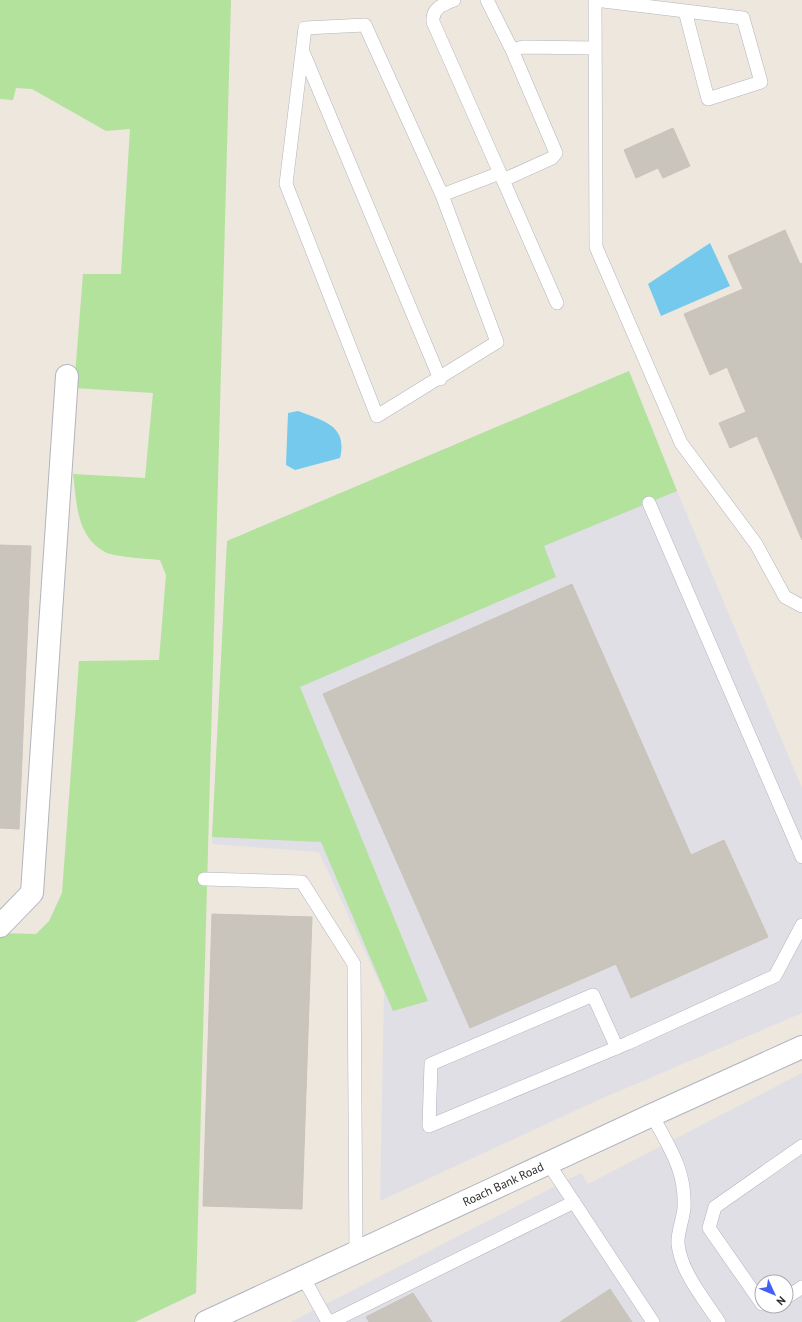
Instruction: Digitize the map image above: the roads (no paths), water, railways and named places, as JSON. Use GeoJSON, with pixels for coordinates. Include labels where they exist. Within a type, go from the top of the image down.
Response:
{"type":"FeatureCollection","features":[{"type":"Feature","properties":{"kind":"street"},"geometry":{"type":"LineString","coordinates":[[0,926],[32,893],[67,376]]}},
{"type":"Feature","properties":{"kind":"street","name":"Roach Bank Road"},"geometry":{"type":"LineString","coordinates":[[206,1322],[802,1047]]}},
{"type":"Feature","properties":{"kind":"lane"},"geometry":{"type":"LineString","coordinates":[[454,0],[439,6],[432,15],[433,22],[557,303]]}},
{"type":"Feature","properties":{"kind":"lane"},"geometry":{"type":"LineString","coordinates":[[442,195],[552,158],[556,153],[512,50],[488,0]]}},
{"type":"Feature","properties":{"kind":"lane"},"geometry":{"type":"LineString","coordinates":[[685,11],[708,99],[761,82],[743,18],[595,0],[596,247],[681,443],[756,544],[785,597],[802,606]]}},
{"type":"Feature","properties":{"kind":"lane"},"geometry":{"type":"LineString","coordinates":[[365,25],[442,195],[498,342],[440,379],[377,416],[286,184],[305,28],[365,25]]}},
{"type":"Feature","properties":{"kind":"lane"},"geometry":{"type":"LineString","coordinates":[[512,50],[523,47],[595,48]]}},
{"type":"Feature","properties":{"kind":"lane"},"geometry":{"type":"LineString","coordinates":[[302,50],[440,379]]}},
{"type":"Feature","properties":{"kind":"lane"},"geometry":{"type":"LineString","coordinates":[[649,503],[802,857]]}},
{"type":"Feature","properties":{"kind":"lane"},"geometry":{"type":"LineString","coordinates":[[204,879],[302,882],[354,964],[356,1252]]}},
{"type":"Feature","properties":{"kind":"lane"},"geometry":{"type":"LineString","coordinates":[[617,1048],[594,995],[432,1064],[429,1126],[617,1048],[774,976],[802,926]]}},
{"type":"Feature","properties":{"kind":"lane"},"geometry":{"type":"LineString","coordinates":[[652,1115],[680,1167],[684,1187],[684,1208],[678,1243],[684,1267],[719,1322]]}},
{"type":"Feature","properties":{"kind":"lane"},"geometry":{"type":"LineString","coordinates":[[754,1293],[709,1228],[714,1207],[802,1146]]}},
{"type":"Feature","properties":{"kind":"lane"},"geometry":{"type":"LineString","coordinates":[[548,1163],[653,1322]]}},
{"type":"Feature","properties":{"kind":"lane"},"geometry":{"type":"LineString","coordinates":[[331,1322],[574,1202]]}},
{"type":"Feature","properties":{"kind":"lane"},"geometry":{"type":"LineString","coordinates":[[303,1277],[328,1322]]}},
{"type":"Feature","properties":{"kind":"water"},"geometry":{"type":"Polygon","coordinates":[[[710,243],[730,286],[661,316],[648,284],[710,243]]]}},
{"type":"Feature","properties":{"kind":"water"},"geometry":{"type":"Polygon","coordinates":[[[298,411],[324,422],[337,431],[342,447],[340,458],[295,470],[286,465],[288,413],[298,411]]]}}]}
